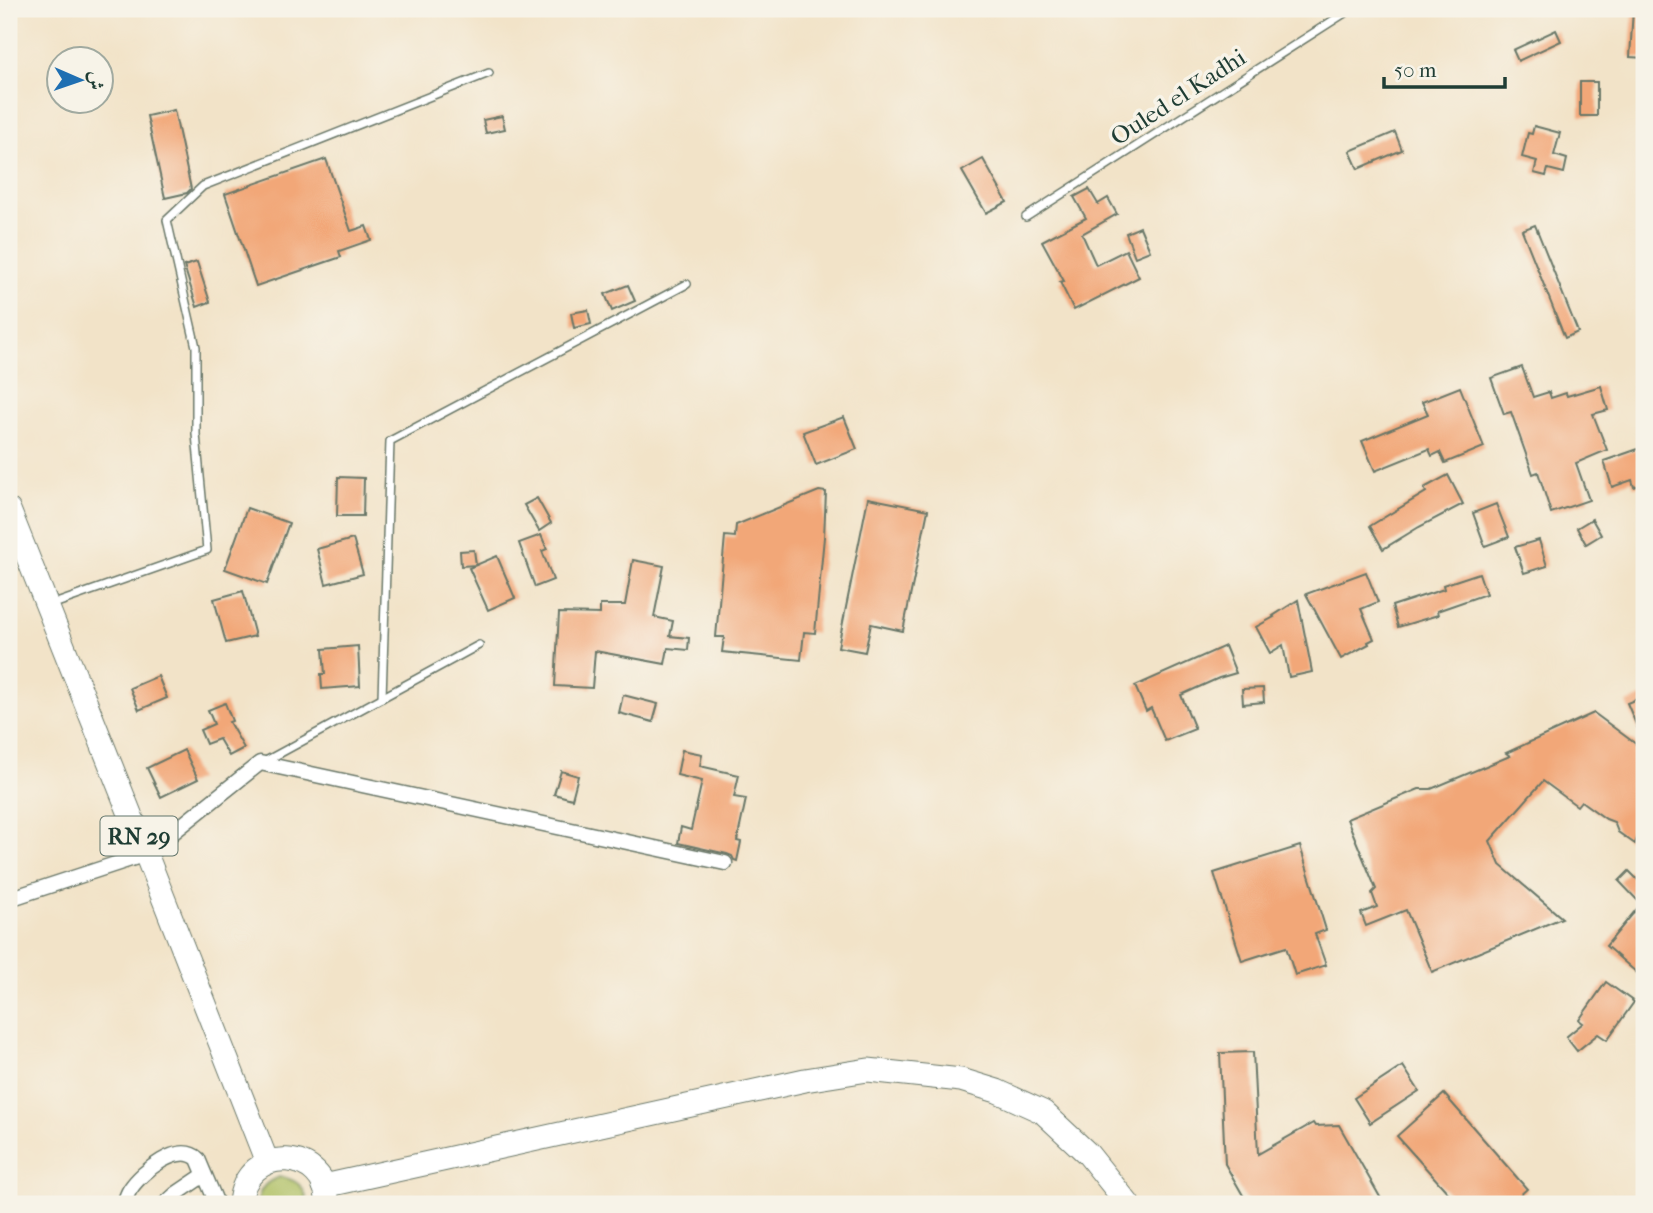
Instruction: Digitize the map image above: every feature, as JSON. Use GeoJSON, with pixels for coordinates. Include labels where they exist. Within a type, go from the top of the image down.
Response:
{"type":"FeatureCollection","features":[{"type":"Feature","properties":{"kind":"main road","name":"RN 29"},"geometry":{"type":"LineString","coordinates":[[9,510],[267,1162]]}},
{"type":"Feature","properties":{"kind":"main road"},"geometry":{"type":"LineString","coordinates":[[240,1204],[241,1193],[247,1180],[267,1162],[284,1159],[300,1162],[315,1171],[326,1195],[792,1083],[868,1070],[961,1080],[998,1091],[1043,1112],[1088,1154],[1128,1204]]}},
{"type":"Feature","properties":{"kind":"street"},"geometry":{"type":"LineString","coordinates":[[9,899],[146,854],[260,763],[725,863]]}},
{"type":"Feature","properties":{"kind":"street"},"geometry":{"type":"LineString","coordinates":[[124,1204],[129,1190],[144,1172],[166,1158],[184,1153],[192,1154],[198,1159],[217,1204]]}},
{"type":"Feature","properties":{"kind":"street"},"geometry":{"type":"LineString","coordinates":[[165,1204],[204,1175]]}},
{"type":"Feature","properties":{"kind":"lane","name":"Ouled el Kadhi"},"geometry":{"type":"LineString","coordinates":[[1026,217],[1351,9]]}},
{"type":"Feature","properties":{"kind":"lane"},"geometry":{"type":"LineString","coordinates":[[47,606],[207,550],[196,434],[196,347],[167,220],[203,186],[489,73]]}},
{"type":"Feature","properties":{"kind":"lane"},"geometry":{"type":"LineString","coordinates":[[382,698],[390,441],[687,284]]}},
{"type":"Feature","properties":{"kind":"lane"},"geometry":{"type":"LineString","coordinates":[[260,763],[480,645]]}},
{"type":"Feature","properties":{"kind":"green space"},"geometry":{"type":"Polygon","coordinates":[[[280,1177],[300,1185],[307,1204],[258,1204],[259,1194],[264,1187],[280,1177]]]}},
{"type":"Feature","properties":{"kind":"building"},"geometry":{"type":"Polygon","coordinates":[[[1633,9],[1644,9],[1644,58],[1630,57],[1633,9]]]}},
{"type":"Feature","properties":{"kind":"building"},"geometry":{"type":"Polygon","coordinates":[[[1556,30],[1561,41],[1518,61],[1513,50],[1556,30]]]}},
{"type":"Feature","properties":{"kind":"building"},"geometry":{"type":"Polygon","coordinates":[[[1580,82],[1597,82],[1597,116],[1580,116],[1580,82]]]}},
{"type":"Feature","properties":{"kind":"building"},"geometry":{"type":"Polygon","coordinates":[[[174,110],[191,189],[187,193],[165,198],[147,116],[174,110]]]}},
{"type":"Feature","properties":{"kind":"building"},"geometry":{"type":"Polygon","coordinates":[[[502,116],[505,129],[486,133],[483,120],[502,116]]]}},
{"type":"Feature","properties":{"kind":"building"},"geometry":{"type":"Polygon","coordinates":[[[1534,126],[1560,133],[1554,155],[1567,159],[1564,173],[1548,169],[1546,176],[1534,173],[1537,161],[1522,157],[1528,133],[1532,134],[1534,126]]]}},
{"type":"Feature","properties":{"kind":"building"},"geometry":{"type":"Polygon","coordinates":[[[1395,132],[1402,150],[1358,169],[1350,151],[1395,132]]]}},
{"type":"Feature","properties":{"kind":"building"},"geometry":{"type":"Polygon","coordinates":[[[326,159],[351,231],[366,226],[371,240],[339,251],[341,257],[256,286],[225,194],[326,159]]]}},
{"type":"Feature","properties":{"kind":"building"},"geometry":{"type":"Polygon","coordinates":[[[983,159],[1007,202],[986,213],[962,171],[983,159]]]}},
{"type":"Feature","properties":{"kind":"building"},"geometry":{"type":"Polygon","coordinates":[[[1089,189],[1098,204],[1108,198],[1117,214],[1082,234],[1096,265],[1126,250],[1139,277],[1074,310],[1060,282],[1064,281],[1042,241],[1086,218],[1074,197],[1089,189]]]}},
{"type":"Feature","properties":{"kind":"building"},"geometry":{"type":"Polygon","coordinates":[[[1535,225],[1578,332],[1565,338],[1522,230],[1535,225]]]}},
{"type":"Feature","properties":{"kind":"building"},"geometry":{"type":"Polygon","coordinates":[[[1140,227],[1150,251],[1135,257],[1126,233],[1140,227]]]}},
{"type":"Feature","properties":{"kind":"building"},"geometry":{"type":"Polygon","coordinates":[[[197,262],[210,302],[197,307],[184,266],[197,262]]]}},
{"type":"Feature","properties":{"kind":"building"},"geometry":{"type":"Polygon","coordinates":[[[628,285],[635,301],[612,311],[605,294],[628,285]]]}},
{"type":"Feature","properties":{"kind":"building"},"geometry":{"type":"Polygon","coordinates":[[[588,310],[591,324],[574,328],[571,313],[588,310]]]}},
{"type":"Feature","properties":{"kind":"building"},"geometry":{"type":"Polygon","coordinates":[[[1522,367],[1533,397],[1549,392],[1551,398],[1566,393],[1567,396],[1601,386],[1608,410],[1593,414],[1607,450],[1576,463],[1589,500],[1551,513],[1538,472],[1533,474],[1511,412],[1504,414],[1491,378],[1522,367]]]}},
{"type":"Feature","properties":{"kind":"building"},"geometry":{"type":"Polygon","coordinates":[[[1460,387],[1484,447],[1445,463],[1440,452],[1432,456],[1429,449],[1375,471],[1362,441],[1428,414],[1422,402],[1460,387]]]}},
{"type":"Feature","properties":{"kind":"building"},"geometry":{"type":"Polygon","coordinates":[[[844,417],[857,449],[816,465],[803,432],[844,417]]]}},
{"type":"Feature","properties":{"kind":"building"},"geometry":{"type":"Polygon","coordinates":[[[1644,447],[1644,484],[1634,487],[1632,480],[1612,487],[1604,461],[1644,447]]]}},
{"type":"Feature","properties":{"kind":"building"},"geometry":{"type":"Polygon","coordinates":[[[1448,475],[1463,504],[1383,549],[1370,526],[1426,492],[1424,488],[1448,475]]]}},
{"type":"Feature","properties":{"kind":"building"},"geometry":{"type":"Polygon","coordinates":[[[338,477],[364,478],[363,516],[337,516],[338,477]]]}},
{"type":"Feature","properties":{"kind":"building"},"geometry":{"type":"Polygon","coordinates":[[[819,491],[826,492],[815,633],[804,632],[801,660],[722,652],[724,637],[716,637],[725,536],[735,537],[736,525],[819,491]]]}},
{"type":"Feature","properties":{"kind":"building"},"geometry":{"type":"Polygon","coordinates":[[[537,498],[551,523],[539,531],[524,505],[537,498]]]}},
{"type":"Feature","properties":{"kind":"building"},"geometry":{"type":"Polygon","coordinates":[[[868,498],[928,510],[903,631],[871,624],[865,652],[838,647],[868,498]]]}},
{"type":"Feature","properties":{"kind":"building"},"geometry":{"type":"Polygon","coordinates":[[[1496,504],[1509,537],[1485,546],[1473,513],[1496,504]]]}},
{"type":"Feature","properties":{"kind":"building"},"geometry":{"type":"Polygon","coordinates":[[[247,508],[289,523],[267,584],[225,569],[247,508]]]}},
{"type":"Feature","properties":{"kind":"building"},"geometry":{"type":"Polygon","coordinates":[[[1592,519],[1601,535],[1586,544],[1577,528],[1592,519]]]}},
{"type":"Feature","properties":{"kind":"building"},"geometry":{"type":"Polygon","coordinates":[[[541,535],[547,549],[542,551],[553,580],[535,587],[519,543],[541,535]]]}},
{"type":"Feature","properties":{"kind":"building"},"geometry":{"type":"Polygon","coordinates":[[[353,539],[363,574],[326,584],[317,549],[353,539]]]}},
{"type":"Feature","properties":{"kind":"building"},"geometry":{"type":"Polygon","coordinates":[[[1539,540],[1547,566],[1524,573],[1515,547],[1539,540]]]}},
{"type":"Feature","properties":{"kind":"building"},"geometry":{"type":"Polygon","coordinates":[[[474,550],[476,565],[461,566],[460,551],[474,550]]]}},
{"type":"Feature","properties":{"kind":"building"},"geometry":{"type":"Polygon","coordinates":[[[497,556],[515,598],[488,610],[469,568],[497,556]]]}},
{"type":"Feature","properties":{"kind":"building"},"geometry":{"type":"Polygon","coordinates":[[[633,560],[664,566],[654,617],[673,621],[670,636],[689,638],[688,650],[668,648],[665,664],[595,651],[592,688],[555,686],[559,613],[600,614],[600,605],[625,605],[633,560]]]}},
{"type":"Feature","properties":{"kind":"building"},"geometry":{"type":"Polygon","coordinates":[[[1366,572],[1378,602],[1361,609],[1374,639],[1341,659],[1306,594],[1366,572]]]}},
{"type":"Feature","properties":{"kind":"building"},"geometry":{"type":"Polygon","coordinates":[[[1479,573],[1486,594],[1437,611],[1438,615],[1398,627],[1392,606],[1444,589],[1443,585],[1479,573]]]}},
{"type":"Feature","properties":{"kind":"building"},"geometry":{"type":"Polygon","coordinates":[[[243,591],[255,636],[226,643],[214,599],[243,591]]]}},
{"type":"Feature","properties":{"kind":"building"},"geometry":{"type":"Polygon","coordinates":[[[1298,600],[1312,672],[1289,677],[1283,645],[1270,653],[1256,627],[1298,600]]]}},
{"type":"Feature","properties":{"kind":"building"},"geometry":{"type":"Polygon","coordinates":[[[358,646],[360,686],[322,689],[321,674],[325,674],[323,649],[358,646]]]}},
{"type":"Feature","properties":{"kind":"building"},"geometry":{"type":"Polygon","coordinates":[[[1225,646],[1236,673],[1181,695],[1195,729],[1165,741],[1151,708],[1146,711],[1135,686],[1225,646]]]}},
{"type":"Feature","properties":{"kind":"building"},"geometry":{"type":"Polygon","coordinates":[[[158,676],[167,698],[139,710],[130,688],[158,676]]]}},
{"type":"Feature","properties":{"kind":"building"},"geometry":{"type":"Polygon","coordinates":[[[1263,688],[1264,702],[1243,704],[1242,689],[1263,688]]]}},
{"type":"Feature","properties":{"kind":"building"},"geometry":{"type":"Polygon","coordinates":[[[623,695],[658,704],[653,722],[619,713],[623,695]]]}},
{"type":"Feature","properties":{"kind":"building"},"geometry":{"type":"Polygon","coordinates":[[[1644,696],[1644,743],[1627,703],[1644,696]]]}},
{"type":"Feature","properties":{"kind":"building"},"geometry":{"type":"Polygon","coordinates":[[[225,703],[232,721],[229,722],[244,748],[229,756],[219,739],[206,744],[200,730],[214,724],[208,710],[225,703]]]}},
{"type":"Feature","properties":{"kind":"building"},"geometry":{"type":"Polygon","coordinates":[[[1594,713],[1644,750],[1644,831],[1640,830],[1635,844],[1618,832],[1614,822],[1581,801],[1577,806],[1543,781],[1490,841],[1500,865],[1562,918],[1432,972],[1406,910],[1366,926],[1361,913],[1377,907],[1372,893],[1376,889],[1347,819],[1419,789],[1431,789],[1510,756],[1506,753],[1594,713]]]}},
{"type":"Feature","properties":{"kind":"building"},"geometry":{"type":"Polygon","coordinates":[[[184,750],[198,779],[161,797],[147,768],[184,750]]]}},
{"type":"Feature","properties":{"kind":"building"},"geometry":{"type":"Polygon","coordinates":[[[682,750],[702,754],[700,766],[739,775],[734,797],[746,799],[737,841],[741,842],[737,861],[727,854],[678,843],[681,827],[691,830],[702,781],[677,775],[682,750]]]}},
{"type":"Feature","properties":{"kind":"building"},"geometry":{"type":"Polygon","coordinates":[[[561,771],[578,776],[572,799],[554,794],[561,771]]]}},
{"type":"Feature","properties":{"kind":"building"},"geometry":{"type":"Polygon","coordinates":[[[1300,846],[1326,930],[1315,934],[1326,965],[1295,975],[1286,947],[1242,961],[1214,873],[1300,846]]]}},
{"type":"Feature","properties":{"kind":"building"},"geometry":{"type":"Polygon","coordinates":[[[1629,871],[1644,886],[1644,979],[1606,946],[1641,904],[1619,881],[1629,871]]]}},
{"type":"Feature","properties":{"kind":"building"},"geometry":{"type":"Polygon","coordinates":[[[1606,982],[1634,1002],[1607,1040],[1598,1034],[1577,1051],[1566,1037],[1583,1023],[1579,1020],[1606,982]]]}},
{"type":"Feature","properties":{"kind":"building"},"geometry":{"type":"Polygon","coordinates":[[[1253,1052],[1258,1154],[1313,1123],[1315,1126],[1339,1125],[1384,1204],[1248,1204],[1225,1164],[1220,1053],[1253,1052]]]}},
{"type":"Feature","properties":{"kind":"building"},"geometry":{"type":"Polygon","coordinates":[[[1403,1066],[1419,1091],[1370,1123],[1354,1098],[1403,1066]]]}},
{"type":"Feature","properties":{"kind":"building"},"geometry":{"type":"Polygon","coordinates":[[[1444,1094],[1527,1189],[1510,1204],[1458,1204],[1397,1136],[1444,1094]]]}}]}
